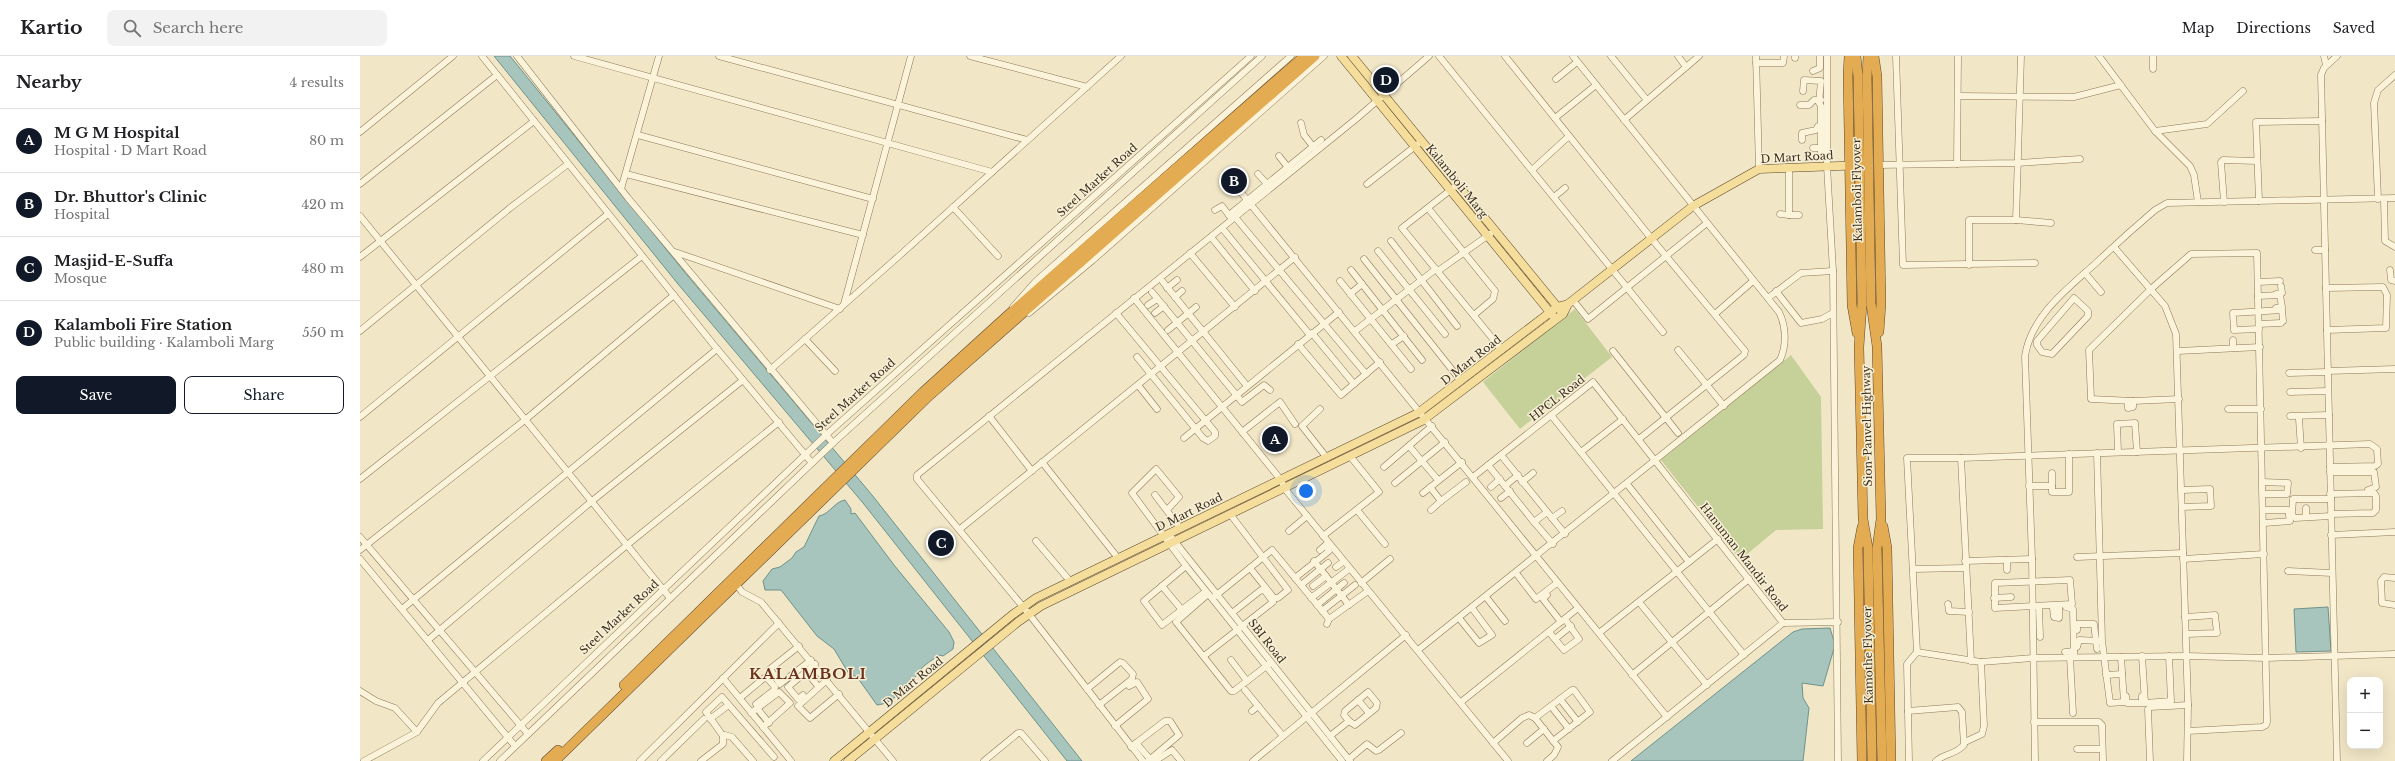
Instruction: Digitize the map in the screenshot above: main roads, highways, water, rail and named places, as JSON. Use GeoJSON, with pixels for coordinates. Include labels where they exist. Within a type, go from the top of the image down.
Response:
{"type":"FeatureCollection","features":[{"type":"Feature","properties":{"kind":"highway"},"geometry":{"type":"LineString","coordinates":[[1012,317],[1304,56]]}},
{"type":"Feature","properties":{"kind":"highway"},"geometry":{"type":"LineString","coordinates":[[546,761],[858,461],[923,392],[1315,56]]}},
{"type":"Feature","properties":{"kind":"highway"},"geometry":{"type":"LineString","coordinates":[[1849,56],[1852,304],[1859,347]]}},
{"type":"Feature","properties":{"kind":"highway"},"geometry":{"type":"LineString","coordinates":[[1856,56],[1862,76]]}},
{"type":"Feature","properties":{"kind":"highway"},"geometry":{"type":"LineString","coordinates":[[1862,76],[1868,56]]}},
{"type":"Feature","properties":{"kind":"highway"},"geometry":{"type":"LineString","coordinates":[[1874,56],[1877,76],[1881,304],[1877,346]]}},
{"type":"Feature","properties":{"kind":"highway","name":"Kalamboli Flyover"},"geometry":{"type":"LineString","coordinates":[[1862,76],[1866,304]]}},
{"type":"Feature","properties":{"kind":"highway","name":"Sion-Panvel Highway"},"geometry":{"type":"LineString","coordinates":[[1866,304],[1877,346],[1881,519],[1873,548]]}},
{"type":"Feature","properties":{"kind":"highway","name":"Sion-Panvel Highway"},"geometry":{"type":"LineString","coordinates":[[1866,304],[1859,347],[1863,519],[1873,548]]}},
{"type":"Feature","properties":{"kind":"highway"},"geometry":{"type":"LineString","coordinates":[[555,761],[736,584],[830,488]]}},
{"type":"Feature","properties":{"kind":"highway"},"geometry":{"type":"LineString","coordinates":[[1862,761],[1858,548],[1863,519]]}},
{"type":"Feature","properties":{"kind":"highway"},"geometry":{"type":"LineString","coordinates":[[1881,519],[1887,548],[1891,761]]}},
{"type":"Feature","properties":{"kind":"highway","name":"Kamothe Flyover"},"geometry":{"type":"LineString","coordinates":[[1872,761],[1873,548]]}},
{"type":"Feature","properties":{"kind":"highway","name":"Kamothe Flyover"},"geometry":{"type":"LineString","coordinates":[[1873,548],[1882,761]]}},
{"type":"Feature","properties":{"kind":"main road","name":"Kalamboli Marg"},"geometry":{"type":"LineString","coordinates":[[1340,56],[1556,319]]}},
{"type":"Feature","properties":{"kind":"main road","name":"Kalamboli Marg"},"geometry":{"type":"LineString","coordinates":[[1352,56],[1563,314]]}},
{"type":"Feature","properties":{"kind":"main road","name":"D Mart Road"},"geometry":{"type":"LineString","coordinates":[[834,761],[1023,607],[1070,581],[1420,412],[1474,372],[1550,312],[1557,307],[1570,302],[1693,206],[1760,169],[1878,165]]}},
{"type":"Feature","properties":{"kind":"main road","name":"D Mart Road"},"geometry":{"type":"LineString","coordinates":[[848,761],[995,640],[1029,614],[1057,597],[1285,489],[1426,419],[1563,314],[1570,302]]}},
{"type":"Feature","properties":{"kind":"water"},"geometry":{"type":"Polygon","coordinates":[[[494,56],[510,56],[687,275],[872,495],[1082,761],[1067,761],[863,503],[678,284],[494,56]]]}},
{"type":"Feature","properties":{"kind":"water"},"geometry":{"type":"Polygon","coordinates":[[[845,500],[851,509],[851,514],[855,513],[894,565],[949,632],[954,642],[953,649],[943,656],[939,655],[925,665],[902,691],[890,701],[883,704],[877,705],[857,677],[849,674],[834,649],[817,636],[781,590],[765,590],[763,581],[772,569],[780,567],[792,558],[796,552],[804,547],[819,516],[826,513],[841,501],[845,500]]]}},
{"type":"Feature","properties":{"kind":"water"},"geometry":{"type":"Polygon","coordinates":[[[2328,607],[2331,651],[2296,652],[2294,609],[2328,607]]]}},
{"type":"Feature","properties":{"kind":"water"},"geometry":{"type":"Polygon","coordinates":[[[1830,628],[1835,645],[1823,686],[1802,683],[1803,698],[1809,708],[1803,761],[1631,761],[1793,632],[1802,629],[1830,628]]]}},
{"type":"Feature","properties":{"kind":"place","name":"Kalamboli Fire Station"},"geometry":{"type":"Point","coordinates":[1386,80]}},
{"type":"Feature","properties":{"kind":"place","name":"Dr. Bhuttor's Clinic"},"geometry":{"type":"Point","coordinates":[1234,181]}},
{"type":"Feature","properties":{"kind":"place","name":"M G M Hospital"},"geometry":{"type":"Point","coordinates":[1275,439]}},
{"type":"Feature","properties":{"kind":"place","name":"Masjid-E-Suffa"},"geometry":{"type":"Point","coordinates":[941,543]}},
{"type":"Feature","properties":{"kind":"district","name":"KALAMBOLI"},"geometry":{"type":"Point","coordinates":[808,674]}}]}
